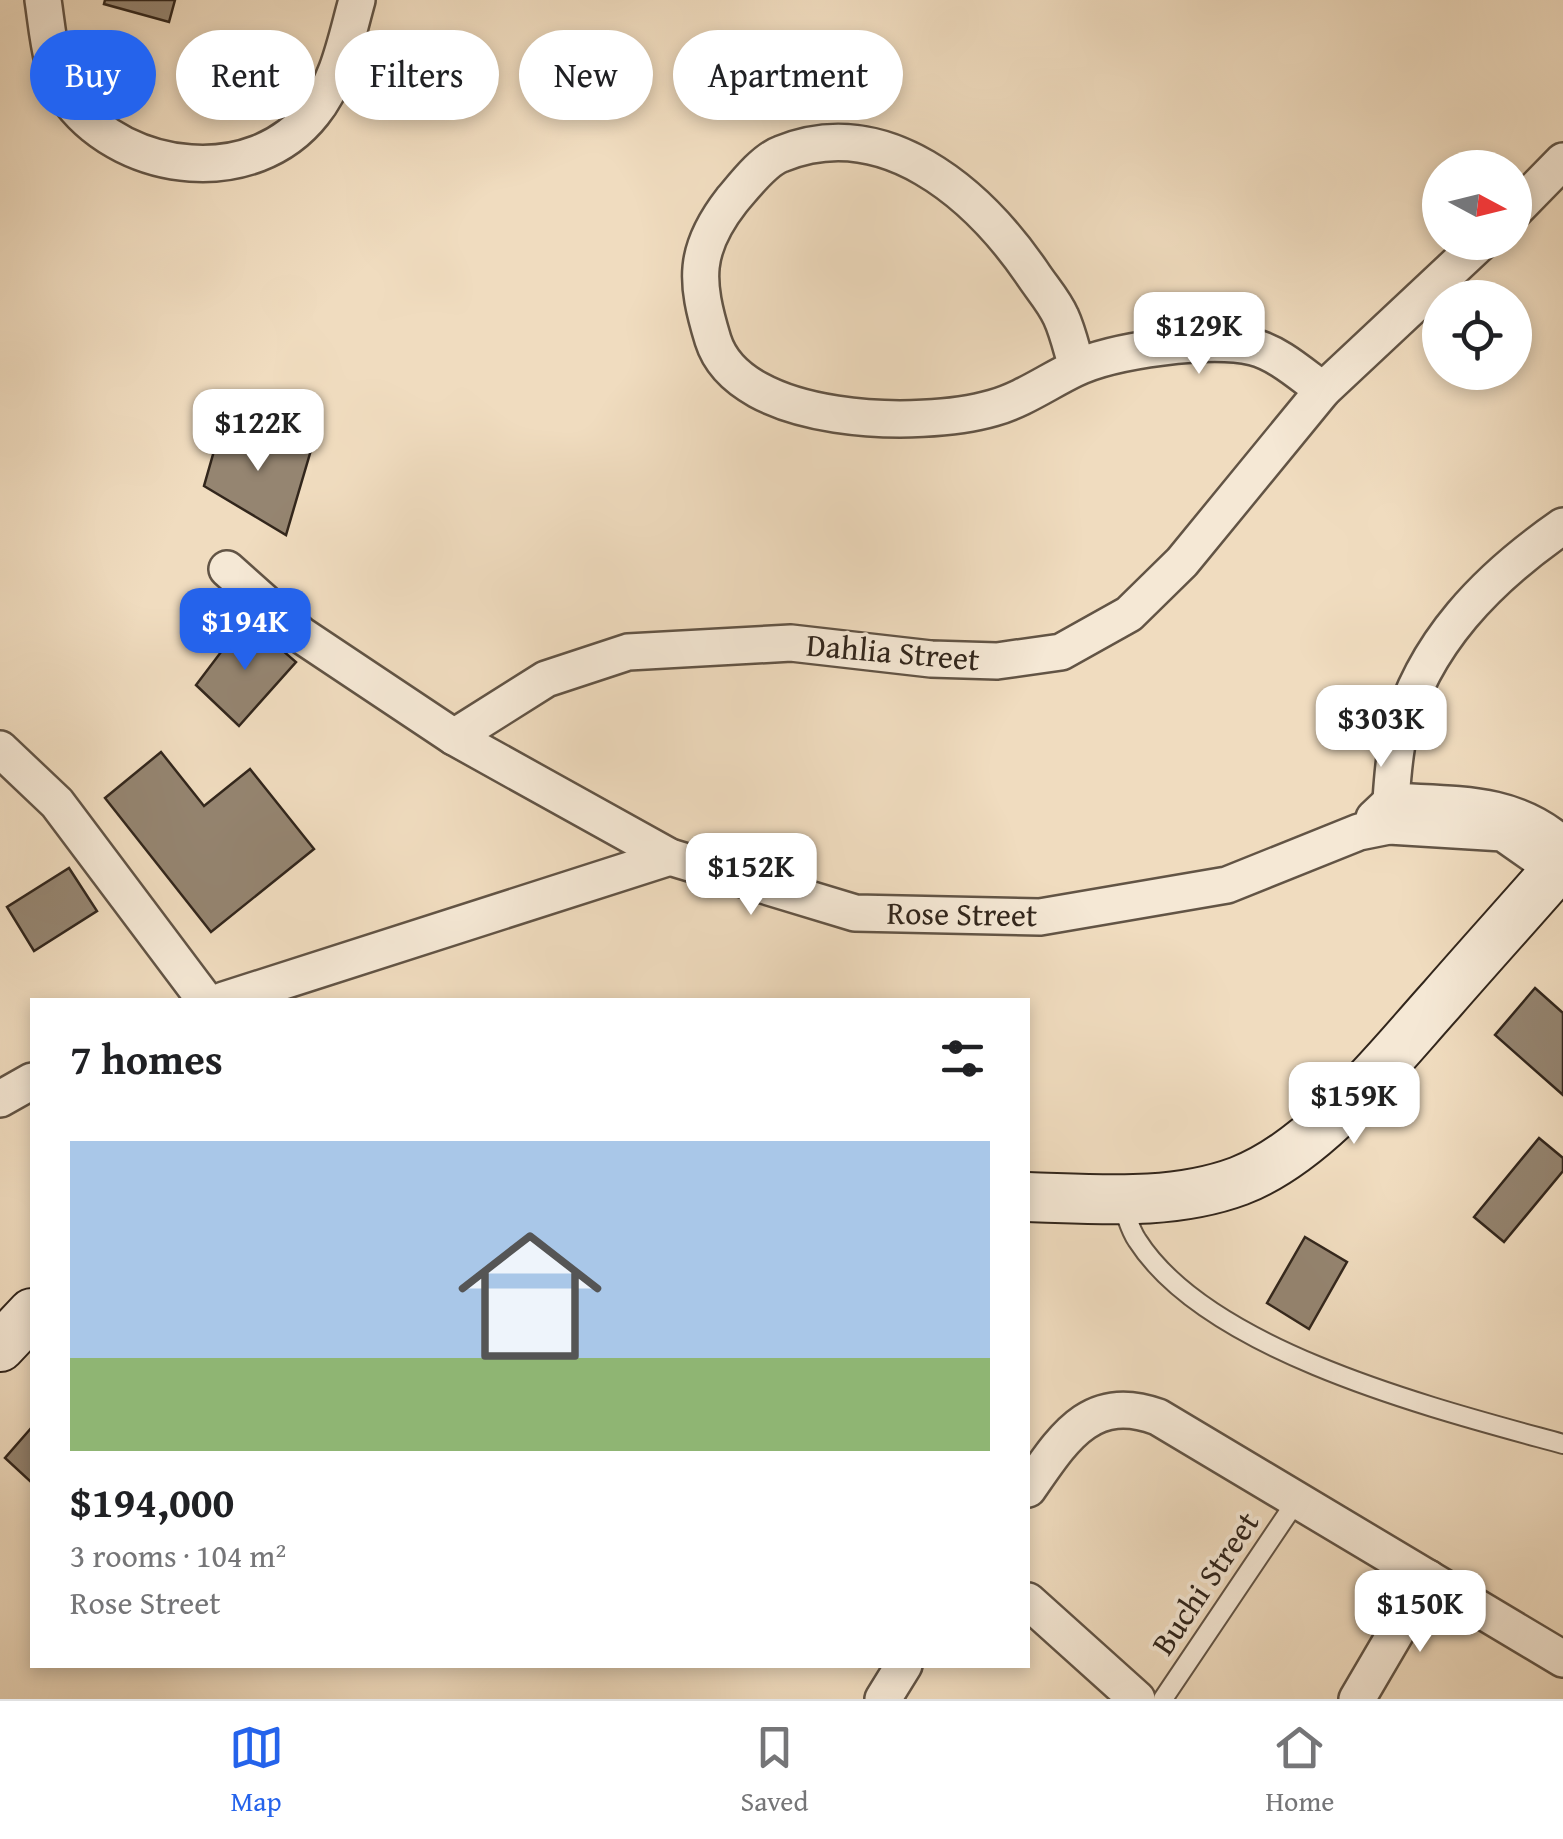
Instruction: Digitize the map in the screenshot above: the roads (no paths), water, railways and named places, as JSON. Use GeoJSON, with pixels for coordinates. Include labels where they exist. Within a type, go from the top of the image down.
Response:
{"type":"FeatureCollection","features":[{"type":"Feature","properties":{"kind":"main road"},"geometry":{"type":"LineString","coordinates":[[1030,1197],[1120,1200],[1201,1192],[1241,1180],[1282,1158],[1384,1064],[1561,859]]}},
{"type":"Feature","properties":{"kind":"main road"},"geometry":{"type":"LineString","coordinates":[[0,1346],[30,1314]]}},
{"type":"Feature","properties":{"kind":"street"},"geometry":{"type":"LineString","coordinates":[[43,0],[58,75],[69,100],[100,133],[150,156],[212,166],[258,153],[312,115],[334,80],[357,0]]}},
{"type":"Feature","properties":{"kind":"street"},"geometry":{"type":"LineString","coordinates":[[1077,367],[1061,316],[1005,234],[962,192],[902,154],[854,142],[820,144],[778,154],[740,190],[708,232],[700,296],[716,349],[745,385],[802,406],[856,419],[991,409],[1077,367],[1192,345],[1228,344],[1273,356],[1323,390]]}},
{"type":"Feature","properties":{"kind":"street"},"geometry":{"type":"LineString","coordinates":[[1532,193],[1563,161]]}},
{"type":"Feature","properties":{"kind":"street","name":"Dahlia Street"},"geometry":{"type":"LineString","coordinates":[[454,737],[546,680],[628,652],[792,643],[932,659],[997,662],[1061,652],[1129,614],[1169,575],[1323,390],[1462,260]]}},
{"type":"Feature","properties":{"kind":"street"},"geometry":{"type":"LineString","coordinates":[[1380,820],[1398,738],[1426,666],[1459,616],[1510,562],[1563,526]]}},
{"type":"Feature","properties":{"kind":"street","name":"Rose Street"},"geometry":{"type":"LineString","coordinates":[[227,568],[301,635],[454,737],[670,857],[855,913],[1040,917],[1226,885],[1380,820],[1503,833],[1561,859]]}},
{"type":"Feature","properties":{"kind":"street"},"geometry":{"type":"LineString","coordinates":[[0,749],[57,803],[203,998]]}},
{"type":"Feature","properties":{"kind":"street"},"geometry":{"type":"LineString","coordinates":[[230,998],[670,857]]}},
{"type":"Feature","properties":{"kind":"street"},"geometry":{"type":"LineString","coordinates":[[0,1099],[30,1083]]}},
{"type":"Feature","properties":{"kind":"street"},"geometry":{"type":"LineString","coordinates":[[1032,1475],[1081,1422],[1101,1410],[1138,1410],[1298,1500],[1563,1659]]}},
{"type":"Feature","properties":{"kind":"street"},"geometry":{"type":"LineString","coordinates":[[1357,1699],[1428,1578]]}},
{"type":"Feature","properties":{"kind":"street"},"geometry":{"type":"LineString","coordinates":[[1030,1603],[1138,1699]]}},
{"type":"Feature","properties":{"kind":"street"},"geometry":{"type":"LineString","coordinates":[[883,1699],[902,1668]]}},
{"type":"Feature","properties":{"kind":"lane"},"geometry":{"type":"LineString","coordinates":[[1120,1200],[1136,1238],[1160,1268],[1238,1326],[1314,1364],[1412,1402],[1563,1444]]}},
{"type":"Feature","properties":{"kind":"lane","name":"Buchi Street"},"geometry":{"type":"LineString","coordinates":[[1162,1699],[1298,1500]]}}]}
